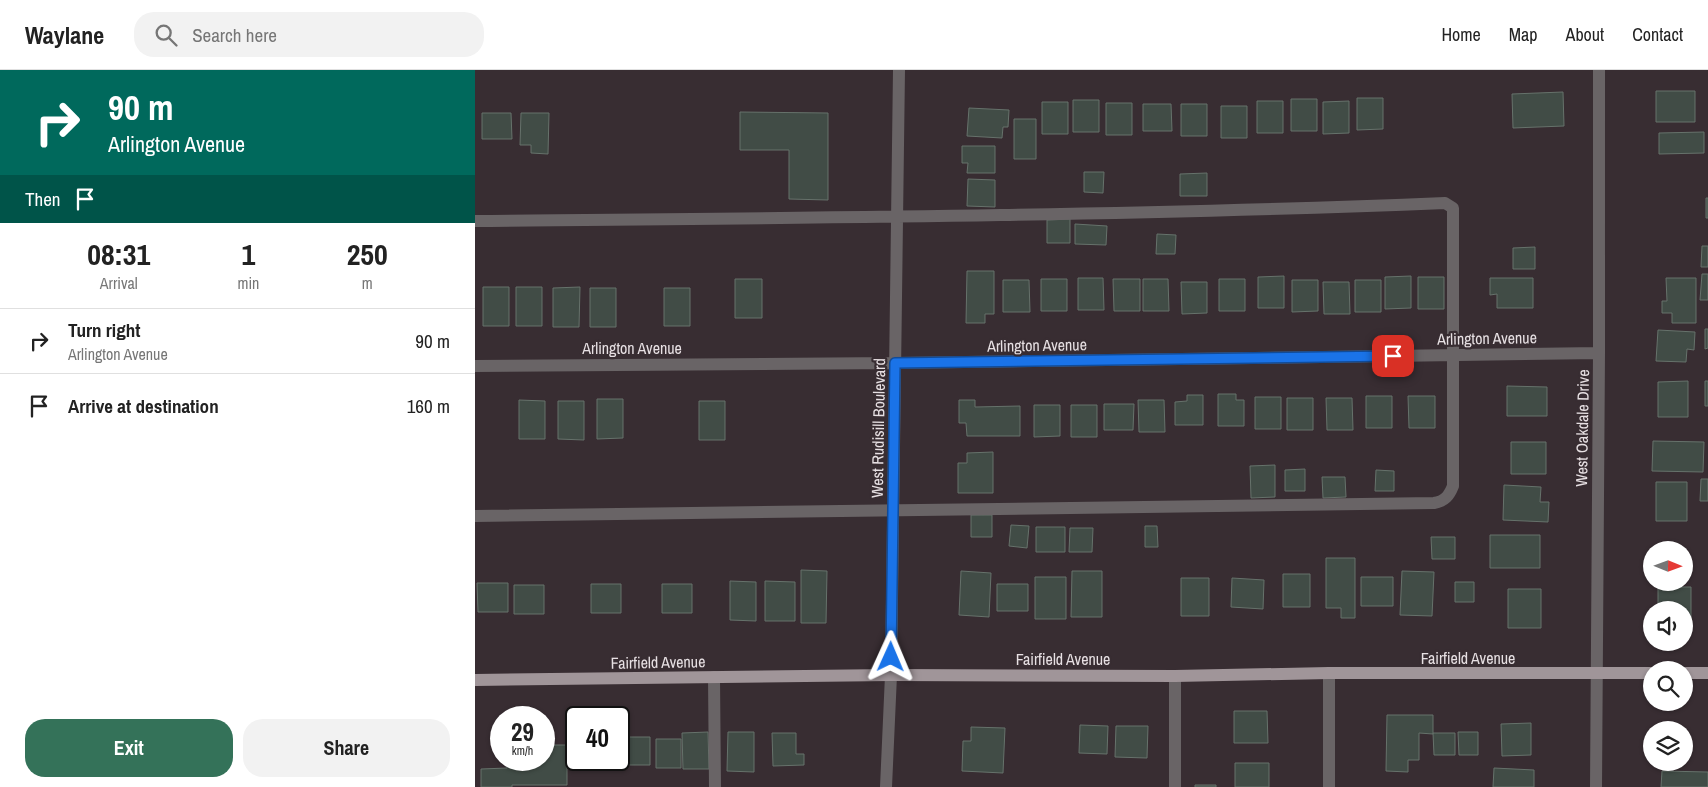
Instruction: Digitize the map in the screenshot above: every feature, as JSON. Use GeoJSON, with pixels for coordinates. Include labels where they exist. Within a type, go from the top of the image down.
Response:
{"type":"FeatureCollection","features":[{"type":"Feature","properties":{"kind":"main road"},"geometry":{"type":"LineString","coordinates":[[1693,673],[1708,672]]}},
{"type":"Feature","properties":{"kind":"main road","name":"Fairfield Avenue"},"geometry":{"type":"LineString","coordinates":[[475,680],[891,675],[1175,676],[1329,673],[1643,673]]}},
{"type":"Feature","properties":{"kind":"street","name":"West Rudisill Boulevard"},"geometry":{"type":"LineString","coordinates":[[886,787],[891,675],[899,70]]}},
{"type":"Feature","properties":{"kind":"street","name":"West Oakdale Drive"},"geometry":{"type":"LineString","coordinates":[[1596,787],[1599,70]]}},
{"type":"Feature","properties":{"kind":"street"},"geometry":{"type":"LineString","coordinates":[[475,222],[1258,210],[1445,203],[1453,208],[1453,486],[1449,495],[1440,502],[475,516]]}},
{"type":"Feature","properties":{"kind":"street","name":"Arlington Avenue"},"geometry":{"type":"LineString","coordinates":[[475,366],[895,363],[1599,353]]}},
{"type":"Feature","properties":{"kind":"street"},"geometry":{"type":"LineString","coordinates":[[1329,673],[1329,787]]}},
{"type":"Feature","properties":{"kind":"street"},"geometry":{"type":"LineString","coordinates":[[1175,676],[1175,787]]}},
{"type":"Feature","properties":{"kind":"street"},"geometry":{"type":"LineString","coordinates":[[714,678],[715,787]]}},
{"type":"Feature","properties":{"kind":"building"},"geometry":{"type":"Polygon","coordinates":[[[1656,91],[1695,91],[1695,122],[1656,122],[1656,91]]]}},
{"type":"Feature","properties":{"kind":"building"},"geometry":{"type":"Polygon","coordinates":[[[1563,92],[1564,126],[1513,128],[1512,94],[1563,92]]]}},
{"type":"Feature","properties":{"kind":"building"},"geometry":{"type":"Polygon","coordinates":[[[1357,98],[1383,98],[1383,129],[1357,130],[1357,98]]]}},
{"type":"Feature","properties":{"kind":"building"},"geometry":{"type":"Polygon","coordinates":[[[1291,99],[1317,99],[1317,131],[1291,131],[1291,99]]]}},
{"type":"Feature","properties":{"kind":"building"},"geometry":{"type":"Polygon","coordinates":[[[1073,100],[1099,100],[1099,132],[1073,132],[1073,100]]]}},
{"type":"Feature","properties":{"kind":"building"},"geometry":{"type":"Polygon","coordinates":[[[1257,101],[1283,101],[1283,133],[1257,133],[1257,101]]]}},
{"type":"Feature","properties":{"kind":"building"},"geometry":{"type":"Polygon","coordinates":[[[1349,101],[1349,133],[1323,134],[1323,102],[1349,101]]]}},
{"type":"Feature","properties":{"kind":"building"},"geometry":{"type":"Polygon","coordinates":[[[1042,102],[1068,102],[1068,134],[1042,134],[1042,102]]]}},
{"type":"Feature","properties":{"kind":"building"},"geometry":{"type":"Polygon","coordinates":[[[1106,103],[1132,103],[1132,135],[1106,135],[1106,103]]]}},
{"type":"Feature","properties":{"kind":"building"},"geometry":{"type":"Polygon","coordinates":[[[1143,104],[1171,104],[1172,131],[1143,131],[1143,104]]]}},
{"type":"Feature","properties":{"kind":"building"},"geometry":{"type":"Polygon","coordinates":[[[1181,104],[1207,104],[1207,136],[1181,136],[1181,104]]]}},
{"type":"Feature","properties":{"kind":"building"},"geometry":{"type":"Polygon","coordinates":[[[1221,106],[1247,106],[1247,138],[1221,138],[1221,106]]]}},
{"type":"Feature","properties":{"kind":"building"},"geometry":{"type":"Polygon","coordinates":[[[969,108],[1009,110],[1008,127],[1003,127],[1002,138],[967,136],[969,108]]]}},
{"type":"Feature","properties":{"kind":"building"},"geometry":{"type":"Polygon","coordinates":[[[740,112],[828,113],[828,200],[789,199],[789,150],[740,150],[740,112]]]}},
{"type":"Feature","properties":{"kind":"building"},"geometry":{"type":"Polygon","coordinates":[[[482,113],[511,113],[512,139],[482,139],[482,113]]]}},
{"type":"Feature","properties":{"kind":"building"},"geometry":{"type":"Polygon","coordinates":[[[521,113],[549,113],[548,154],[531,153],[531,145],[520,145],[521,113]]]}},
{"type":"Feature","properties":{"kind":"building"},"geometry":{"type":"Polygon","coordinates":[[[1014,119],[1036,119],[1036,159],[1014,159],[1014,119]]]}},
{"type":"Feature","properties":{"kind":"building"},"geometry":{"type":"Polygon","coordinates":[[[1704,132],[1704,153],[1659,154],[1659,133],[1704,132]]]}},
{"type":"Feature","properties":{"kind":"building"},"geometry":{"type":"Polygon","coordinates":[[[962,146],[995,146],[995,173],[967,173],[968,163],[962,163],[962,146]]]}},
{"type":"Feature","properties":{"kind":"building"},"geometry":{"type":"Polygon","coordinates":[[[1084,172],[1104,172],[1103,193],[1084,192],[1084,172]]]}},
{"type":"Feature","properties":{"kind":"building"},"geometry":{"type":"Polygon","coordinates":[[[1207,173],[1207,196],[1180,196],[1180,174],[1207,173]]]}},
{"type":"Feature","properties":{"kind":"building"},"geometry":{"type":"Polygon","coordinates":[[[968,179],[995,180],[995,207],[967,206],[968,179]]]}},
{"type":"Feature","properties":{"kind":"building"},"geometry":{"type":"Polygon","coordinates":[[[1706,198],[1708,198],[1708,218],[1706,218],[1706,198]]]}},
{"type":"Feature","properties":{"kind":"building"},"geometry":{"type":"Polygon","coordinates":[[[1070,219],[1070,243],[1047,243],[1047,220],[1070,219]]]}},
{"type":"Feature","properties":{"kind":"building"},"geometry":{"type":"Polygon","coordinates":[[[1075,224],[1107,226],[1106,245],[1075,244],[1075,224]]]}},
{"type":"Feature","properties":{"kind":"building"},"geometry":{"type":"Polygon","coordinates":[[[1157,234],[1176,235],[1175,254],[1156,254],[1157,234]]]}},
{"type":"Feature","properties":{"kind":"building"},"geometry":{"type":"Polygon","coordinates":[[[1702,246],[1708,246],[1708,267],[1701,267],[1702,246]]]}},
{"type":"Feature","properties":{"kind":"building"},"geometry":{"type":"Polygon","coordinates":[[[1535,247],[1535,269],[1513,269],[1513,248],[1535,247]]]}},
{"type":"Feature","properties":{"kind":"building"},"geometry":{"type":"Polygon","coordinates":[[[967,271],[994,271],[994,314],[985,314],[985,323],[966,323],[967,271]]]}},
{"type":"Feature","properties":{"kind":"building"},"geometry":{"type":"Polygon","coordinates":[[[1702,274],[1708,274],[1708,300],[1700,300],[1702,274]]]}},
{"type":"Feature","properties":{"kind":"building"},"geometry":{"type":"Polygon","coordinates":[[[1284,276],[1284,308],[1258,308],[1258,277],[1284,276]]]}},
{"type":"Feature","properties":{"kind":"building"},"geometry":{"type":"Polygon","coordinates":[[[1411,276],[1411,308],[1385,309],[1385,277],[1411,276]]]}},
{"type":"Feature","properties":{"kind":"building"},"geometry":{"type":"Polygon","coordinates":[[[1418,277],[1444,277],[1444,309],[1418,309],[1418,277]]]}},
{"type":"Feature","properties":{"kind":"building"},"geometry":{"type":"Polygon","coordinates":[[[1078,278],[1103,278],[1104,310],[1078,310],[1078,278]]]}},
{"type":"Feature","properties":{"kind":"building"},"geometry":{"type":"Polygon","coordinates":[[[1490,278],[1533,278],[1533,308],[1497,308],[1497,294],[1490,295],[1490,278]]]}},
{"type":"Feature","properties":{"kind":"building"},"geometry":{"type":"Polygon","coordinates":[[[1666,278],[1696,278],[1696,323],[1672,323],[1672,313],[1662,313],[1662,301],[1667,301],[1666,278]]]}},
{"type":"Feature","properties":{"kind":"building"},"geometry":{"type":"Polygon","coordinates":[[[735,279],[762,279],[762,318],[735,318],[735,279]]]}},
{"type":"Feature","properties":{"kind":"building"},"geometry":{"type":"Polygon","coordinates":[[[1041,279],[1067,279],[1067,311],[1041,311],[1041,279]]]}},
{"type":"Feature","properties":{"kind":"building"},"geometry":{"type":"Polygon","coordinates":[[[1113,279],[1140,279],[1140,311],[1114,311],[1113,279]]]}},
{"type":"Feature","properties":{"kind":"building"},"geometry":{"type":"Polygon","coordinates":[[[1143,279],[1168,279],[1169,311],[1143,311],[1143,279]]]}},
{"type":"Feature","properties":{"kind":"building"},"geometry":{"type":"Polygon","coordinates":[[[1219,279],[1245,279],[1245,311],[1219,311],[1219,279]]]}},
{"type":"Feature","properties":{"kind":"building"},"geometry":{"type":"Polygon","coordinates":[[[1003,280],[1029,280],[1030,312],[1003,312],[1003,280]]]}},
{"type":"Feature","properties":{"kind":"building"},"geometry":{"type":"Polygon","coordinates":[[[1292,280],[1318,280],[1318,311],[1292,312],[1292,280]]]}},
{"type":"Feature","properties":{"kind":"building"},"geometry":{"type":"Polygon","coordinates":[[[1355,280],[1381,280],[1381,312],[1355,312],[1355,280]]]}},
{"type":"Feature","properties":{"kind":"building"},"geometry":{"type":"Polygon","coordinates":[[[1181,282],[1207,282],[1207,313],[1182,314],[1181,282]]]}},
{"type":"Feature","properties":{"kind":"building"},"geometry":{"type":"Polygon","coordinates":[[[1323,282],[1349,282],[1350,314],[1324,314],[1323,282]]]}},
{"type":"Feature","properties":{"kind":"building"},"geometry":{"type":"Polygon","coordinates":[[[483,287],[509,287],[509,326],[483,326],[483,287]]]}},
{"type":"Feature","properties":{"kind":"building"},"geometry":{"type":"Polygon","coordinates":[[[516,287],[542,287],[542,326],[516,326],[516,287]]]}},
{"type":"Feature","properties":{"kind":"building"},"geometry":{"type":"Polygon","coordinates":[[[580,287],[579,327],[553,327],[553,288],[580,287]]]}},
{"type":"Feature","properties":{"kind":"building"},"geometry":{"type":"Polygon","coordinates":[[[590,288],[616,288],[616,327],[590,327],[590,288]]]}},
{"type":"Feature","properties":{"kind":"building"},"geometry":{"type":"Polygon","coordinates":[[[664,288],[690,288],[690,326],[664,326],[664,288]]]}},
{"type":"Feature","properties":{"kind":"building"},"geometry":{"type":"Polygon","coordinates":[[[1705,329],[1708,329],[1708,348],[1705,349],[1705,329]]]}},
{"type":"Feature","properties":{"kind":"building"},"geometry":{"type":"Polygon","coordinates":[[[1658,330],[1695,332],[1694,350],[1687,349],[1686,362],[1656,361],[1658,330]]]}},
{"type":"Feature","properties":{"kind":"building"},"geometry":{"type":"Polygon","coordinates":[[[1688,381],[1688,417],[1658,417],[1658,382],[1688,381]]]}},
{"type":"Feature","properties":{"kind":"building"},"geometry":{"type":"Polygon","coordinates":[[[1705,381],[1708,381],[1708,406],[1705,406],[1705,381]]]}},
{"type":"Feature","properties":{"kind":"building"},"geometry":{"type":"Polygon","coordinates":[[[1507,386],[1547,387],[1547,416],[1507,416],[1507,386]]]}},
{"type":"Feature","properties":{"kind":"building"},"geometry":{"type":"Polygon","coordinates":[[[1218,394],[1236,394],[1236,400],[1244,400],[1244,426],[1218,426],[1218,394]]]}},
{"type":"Feature","properties":{"kind":"building"},"geometry":{"type":"Polygon","coordinates":[[[1187,395],[1203,395],[1203,425],[1175,425],[1175,402],[1187,401],[1187,395]]]}},
{"type":"Feature","properties":{"kind":"building"},"geometry":{"type":"Polygon","coordinates":[[[1366,396],[1392,396],[1392,428],[1366,428],[1366,396]]]}},
{"type":"Feature","properties":{"kind":"building"},"geometry":{"type":"Polygon","coordinates":[[[1408,396],[1435,396],[1435,428],[1409,428],[1408,396]]]}},
{"type":"Feature","properties":{"kind":"building"},"geometry":{"type":"Polygon","coordinates":[[[1255,397],[1281,397],[1281,429],[1255,429],[1255,397]]]}},
{"type":"Feature","properties":{"kind":"building"},"geometry":{"type":"Polygon","coordinates":[[[1287,398],[1313,398],[1313,430],[1287,430],[1287,398]]]}},
{"type":"Feature","properties":{"kind":"building"},"geometry":{"type":"Polygon","coordinates":[[[1326,398],[1352,398],[1353,430],[1327,430],[1326,398]]]}},
{"type":"Feature","properties":{"kind":"building"},"geometry":{"type":"Polygon","coordinates":[[[597,399],[623,399],[623,438],[597,439],[597,399]]]}},
{"type":"Feature","properties":{"kind":"building"},"geometry":{"type":"Polygon","coordinates":[[[519,400],[545,401],[545,439],[519,439],[519,400]]]}},
{"type":"Feature","properties":{"kind":"building"},"geometry":{"type":"Polygon","coordinates":[[[959,400],[975,400],[975,407],[1020,406],[1020,436],[967,436],[966,423],[959,423],[959,400]]]}},
{"type":"Feature","properties":{"kind":"building"},"geometry":{"type":"Polygon","coordinates":[[[1138,400],[1164,400],[1165,432],[1139,432],[1138,400]]]}},
{"type":"Feature","properties":{"kind":"building"},"geometry":{"type":"Polygon","coordinates":[[[558,401],[584,401],[584,440],[558,439],[558,401]]]}},
{"type":"Feature","properties":{"kind":"building"},"geometry":{"type":"Polygon","coordinates":[[[699,401],[725,401],[725,440],[699,440],[699,401]]]}},
{"type":"Feature","properties":{"kind":"building"},"geometry":{"type":"Polygon","coordinates":[[[1104,404],[1134,404],[1133,430],[1104,430],[1104,404]]]}},
{"type":"Feature","properties":{"kind":"building"},"geometry":{"type":"Polygon","coordinates":[[[1034,405],[1060,405],[1060,436],[1034,437],[1034,405]]]}},
{"type":"Feature","properties":{"kind":"building"},"geometry":{"type":"Polygon","coordinates":[[[1071,405],[1097,405],[1097,437],[1071,437],[1071,405]]]}},
{"type":"Feature","properties":{"kind":"building"},"geometry":{"type":"Polygon","coordinates":[[[1653,441],[1704,442],[1703,472],[1652,471],[1653,441]]]}},
{"type":"Feature","properties":{"kind":"building"},"geometry":{"type":"Polygon","coordinates":[[[1511,442],[1546,442],[1546,474],[1511,474],[1511,442]]]}},
{"type":"Feature","properties":{"kind":"building"},"geometry":{"type":"Polygon","coordinates":[[[993,452],[993,493],[958,493],[958,463],[967,463],[967,453],[993,452]]]}},
{"type":"Feature","properties":{"kind":"building"},"geometry":{"type":"Polygon","coordinates":[[[1275,465],[1275,497],[1251,498],[1250,466],[1275,465]]]}},
{"type":"Feature","properties":{"kind":"building"},"geometry":{"type":"Polygon","coordinates":[[[1305,469],[1305,491],[1285,491],[1285,470],[1305,469]]]}},
{"type":"Feature","properties":{"kind":"building"},"geometry":{"type":"Polygon","coordinates":[[[1376,470],[1394,471],[1394,491],[1375,491],[1376,470]]]}},
{"type":"Feature","properties":{"kind":"building"},"geometry":{"type":"Polygon","coordinates":[[[1322,477],[1345,477],[1346,497],[1323,498],[1322,477]]]}},
{"type":"Feature","properties":{"kind":"building"},"geometry":{"type":"Polygon","coordinates":[[[1701,479],[1708,479],[1708,501],[1700,501],[1701,479]]]}},
{"type":"Feature","properties":{"kind":"building"},"geometry":{"type":"Polygon","coordinates":[[[1656,482],[1687,482],[1687,521],[1656,521],[1656,482]]]}},
{"type":"Feature","properties":{"kind":"building"},"geometry":{"type":"Polygon","coordinates":[[[1504,485],[1541,487],[1540,502],[1549,502],[1548,522],[1503,520],[1504,485]]]}},
{"type":"Feature","properties":{"kind":"building"},"geometry":{"type":"Polygon","coordinates":[[[971,515],[992,515],[992,537],[971,537],[971,515]]]}},
{"type":"Feature","properties":{"kind":"building"},"geometry":{"type":"Polygon","coordinates":[[[1011,525],[1029,526],[1027,548],[1009,546],[1011,525]]]}},
{"type":"Feature","properties":{"kind":"building"},"geometry":{"type":"Polygon","coordinates":[[[1145,526],[1157,526],[1158,547],[1145,547],[1145,526]]]}},
{"type":"Feature","properties":{"kind":"building"},"geometry":{"type":"Polygon","coordinates":[[[1036,527],[1065,527],[1065,552],[1036,552],[1036,527]]]}},
{"type":"Feature","properties":{"kind":"building"},"geometry":{"type":"Polygon","coordinates":[[[1070,528],[1093,528],[1092,552],[1069,552],[1070,528]]]}},
{"type":"Feature","properties":{"kind":"building"},"geometry":{"type":"Polygon","coordinates":[[[1490,535],[1540,535],[1540,568],[1490,568],[1490,535]]]}},
{"type":"Feature","properties":{"kind":"building"},"geometry":{"type":"Polygon","coordinates":[[[1431,537],[1455,537],[1455,559],[1432,559],[1431,537]]]}},
{"type":"Feature","properties":{"kind":"building"},"geometry":{"type":"Polygon","coordinates":[[[1326,558],[1355,558],[1355,618],[1341,618],[1341,608],[1326,608],[1326,558]]]}},
{"type":"Feature","properties":{"kind":"building"},"geometry":{"type":"Polygon","coordinates":[[[801,570],[827,571],[826,623],[801,623],[801,570]]]}},
{"type":"Feature","properties":{"kind":"building"},"geometry":{"type":"Polygon","coordinates":[[[961,571],[991,573],[989,617],[959,615],[961,571]]]}},
{"type":"Feature","properties":{"kind":"building"},"geometry":{"type":"Polygon","coordinates":[[[1072,571],[1102,571],[1102,617],[1071,617],[1072,571]]]}},
{"type":"Feature","properties":{"kind":"building"},"geometry":{"type":"Polygon","coordinates":[[[1402,571],[1434,572],[1432,616],[1400,615],[1402,571]]]}},
{"type":"Feature","properties":{"kind":"building"},"geometry":{"type":"Polygon","coordinates":[[[1283,574],[1310,574],[1310,607],[1283,607],[1283,574]]]}},
{"type":"Feature","properties":{"kind":"building"},"geometry":{"type":"Polygon","coordinates":[[[1035,577],[1066,577],[1066,619],[1035,619],[1035,577]]]}},
{"type":"Feature","properties":{"kind":"building"},"geometry":{"type":"Polygon","coordinates":[[[1361,577],[1393,577],[1393,606],[1361,606],[1361,577]]]}},
{"type":"Feature","properties":{"kind":"building"},"geometry":{"type":"Polygon","coordinates":[[[1181,578],[1209,578],[1209,616],[1181,616],[1181,578]]]}},
{"type":"Feature","properties":{"kind":"building"},"geometry":{"type":"Polygon","coordinates":[[[1232,578],[1264,580],[1263,609],[1231,607],[1232,578]]]}},
{"type":"Feature","properties":{"kind":"building"},"geometry":{"type":"Polygon","coordinates":[[[730,581],[756,582],[756,621],[730,620],[730,581]]]}},
{"type":"Feature","properties":{"kind":"building"},"geometry":{"type":"Polygon","coordinates":[[[765,581],[795,582],[795,621],[765,621],[765,581]]]}},
{"type":"Feature","properties":{"kind":"building"},"geometry":{"type":"Polygon","coordinates":[[[1455,582],[1474,582],[1474,602],[1455,602],[1455,582]]]}},
{"type":"Feature","properties":{"kind":"building"},"geometry":{"type":"Polygon","coordinates":[[[477,583],[508,583],[508,612],[478,612],[477,583]]]}},
{"type":"Feature","properties":{"kind":"building"},"geometry":{"type":"Polygon","coordinates":[[[591,584],[621,584],[621,613],[591,613],[591,584]]]}},
{"type":"Feature","properties":{"kind":"building"},"geometry":{"type":"Polygon","coordinates":[[[662,584],[692,584],[692,613],[662,613],[662,584]]]}},
{"type":"Feature","properties":{"kind":"building"},"geometry":{"type":"Polygon","coordinates":[[[997,584],[1028,584],[1028,611],[997,611],[997,584]]]}},
{"type":"Feature","properties":{"kind":"building"},"geometry":{"type":"Polygon","coordinates":[[[514,585],[544,585],[544,614],[514,614],[514,585]]]}},
{"type":"Feature","properties":{"kind":"building"},"geometry":{"type":"Polygon","coordinates":[[[1508,589],[1541,589],[1541,628],[1508,628],[1508,589]]]}},
{"type":"Feature","properties":{"kind":"building"},"geometry":{"type":"Polygon","coordinates":[[[1658,591],[1691,591],[1691,601],[1658,601],[1658,591]]]}},
{"type":"Feature","properties":{"kind":"building"},"geometry":{"type":"Polygon","coordinates":[[[1234,711],[1267,711],[1268,743],[1234,743],[1234,711]]]}},
{"type":"Feature","properties":{"kind":"building"},"geometry":{"type":"Polygon","coordinates":[[[1387,715],[1433,715],[1433,734],[1419,733],[1419,760],[1408,760],[1408,772],[1386,771],[1387,715]]]}},
{"type":"Feature","properties":{"kind":"building"},"geometry":{"type":"Polygon","coordinates":[[[1531,723],[1531,755],[1502,756],[1501,724],[1531,723]]]}},
{"type":"Feature","properties":{"kind":"building"},"geometry":{"type":"Polygon","coordinates":[[[1080,725],[1108,726],[1107,754],[1079,753],[1080,725]]]}},
{"type":"Feature","properties":{"kind":"building"},"geometry":{"type":"Polygon","coordinates":[[[1116,726],[1148,726],[1147,758],[1115,757],[1116,726]]]}},
{"type":"Feature","properties":{"kind":"building"},"geometry":{"type":"Polygon","coordinates":[[[971,727],[1005,728],[1003,773],[962,771],[963,741],[971,741],[971,727]]]}},
{"type":"Feature","properties":{"kind":"building"},"geometry":{"type":"Polygon","coordinates":[[[708,732],[709,769],[683,769],[682,733],[708,732]]]}},
{"type":"Feature","properties":{"kind":"building"},"geometry":{"type":"Polygon","coordinates":[[[728,732],[754,732],[754,772],[727,771],[728,732]]]}},
{"type":"Feature","properties":{"kind":"building"},"geometry":{"type":"Polygon","coordinates":[[[1458,732],[1478,732],[1478,755],[1459,755],[1458,732]]]}},
{"type":"Feature","properties":{"kind":"building"},"geometry":{"type":"Polygon","coordinates":[[[772,733],[796,733],[796,754],[804,754],[804,765],[773,766],[772,733]]]}},
{"type":"Feature","properties":{"kind":"building"},"geometry":{"type":"Polygon","coordinates":[[[1433,733],[1455,733],[1455,755],[1434,755],[1433,733]]]}},
{"type":"Feature","properties":{"kind":"building"},"geometry":{"type":"Polygon","coordinates":[[[630,737],[650,737],[650,765],[630,765],[630,737]]]}},
{"type":"Feature","properties":{"kind":"building"},"geometry":{"type":"Polygon","coordinates":[[[656,739],[681,739],[681,768],[656,768],[656,739]]]}},
{"type":"Feature","properties":{"kind":"building"},"geometry":{"type":"Polygon","coordinates":[[[555,745],[565,745],[567,785],[481,787],[481,769],[490,769],[490,771],[555,771],[555,745]]]}},
{"type":"Feature","properties":{"kind":"building"},"geometry":{"type":"Polygon","coordinates":[[[1235,763],[1269,763],[1269,787],[1235,787],[1235,763]]]}},
{"type":"Feature","properties":{"kind":"building"},"geometry":{"type":"Polygon","coordinates":[[[1494,768],[1534,770],[1534,787],[1493,787],[1494,768]]]}},
{"type":"Feature","properties":{"kind":"building"},"geometry":{"type":"Polygon","coordinates":[[[1662,771],[1708,772],[1708,787],[1661,787],[1662,771]]]}},
{"type":"Feature","properties":{"kind":"building"},"geometry":{"type":"Polygon","coordinates":[[[1195,785],[1216,785],[1216,787],[1195,787],[1195,785]]]}},
{"type":"Feature","properties":{"kind":"route"},"geometry":{"type":"LineString","coordinates":[[891,657],[895,363],[1393,356]]}}]}
